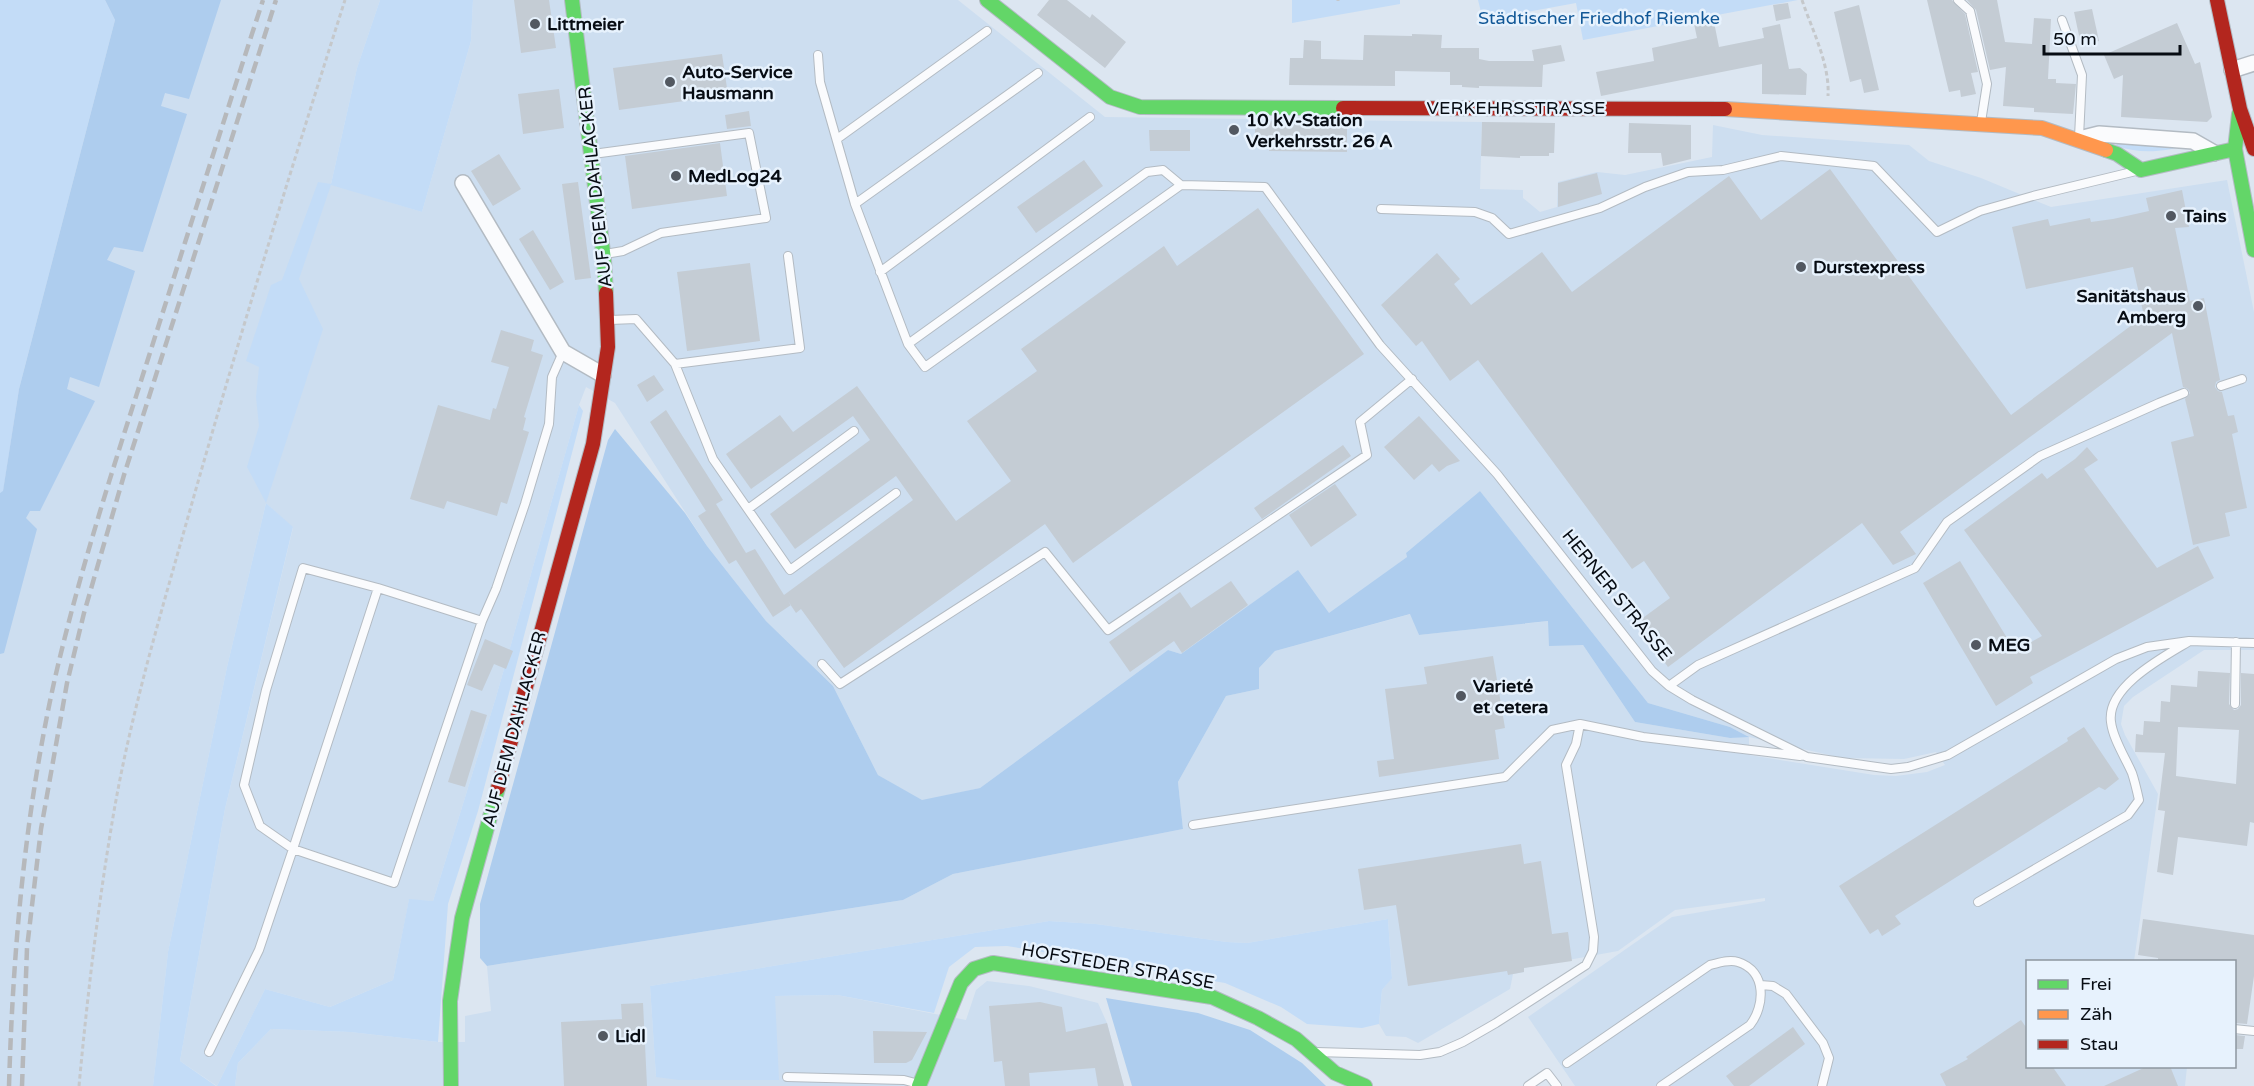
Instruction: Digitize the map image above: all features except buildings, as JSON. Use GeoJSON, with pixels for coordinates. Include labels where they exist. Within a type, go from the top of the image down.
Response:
{"type":"FeatureCollection","features":[{"type":"Feature","properties":{"kind":"street","name":"AUF DEM DAHLACKER"},"geometry":{"type":"LineString","coordinates":[[451,1086],[450,1001],[462,918],[593,444],[608,346],[604,254],[572,0]]}},
{"type":"Feature","properties":{"kind":"street","name":"VERKEHRSSTRASSE"},"geometry":{"type":"LineString","coordinates":[[987,0],[1110,97],[1140,107],[1742,109],[1827,113],[2042,128],[2117,154],[2141,170]]}},
{"type":"Feature","properties":{"kind":"street"},"geometry":{"type":"LineString","coordinates":[[2217,0],[2240,109],[2254,149]]}},
{"type":"Feature","properties":{"kind":"street"},"geometry":{"type":"LineString","coordinates":[[2232,70],[2254,63]]}},
{"type":"Feature","properties":{"kind":"street"},"geometry":{"type":"LineString","coordinates":[[2240,109],[2235,149],[2254,250]]}},
{"type":"Feature","properties":{"kind":"street","name":"VERKEHRSSTRASSE"},"geometry":{"type":"LineString","coordinates":[[2079,139],[2099,134],[2193,141],[2214,153]]}},
{"type":"Feature","properties":{"kind":"street"},"geometry":{"type":"LineString","coordinates":[[2141,170],[2235,149]]}},
{"type":"Feature","properties":{"kind":"street"},"geometry":{"type":"LineString","coordinates":[[2235,149],[2254,181]]}},
{"type":"Feature","properties":{"kind":"street"},"geometry":{"type":"LineString","coordinates":[[463,183],[563,352],[603,375]]}},
{"type":"Feature","properties":{"kind":"street","name":"HOFSTEDER STRASSE"},"geometry":{"type":"LineString","coordinates":[[919,1085],[961,983],[968,972],[979,965],[993,963],[1212,997],[1296,1039],[1335,1072],[1365,1086]]}},
{"type":"Feature","properties":{"kind":"lane"},"geometry":{"type":"LineString","coordinates":[[1958,0],[1970,11],[1987,84],[1980,124]]}},
{"type":"Feature","properties":{"kind":"lane"},"geometry":{"type":"LineString","coordinates":[[2062,20],[2082,75],[2079,139]]}},
{"type":"Feature","properties":{"kind":"lane"},"geometry":{"type":"LineString","coordinates":[[837,139],[987,31]]}},
{"type":"Feature","properties":{"kind":"lane"},"geometry":{"type":"LineString","coordinates":[[818,55],[820,82],[855,204],[908,344],[925,367],[1181,185],[1163,170],[1147,172],[908,344]]}},
{"type":"Feature","properties":{"kind":"lane"},"geometry":{"type":"LineString","coordinates":[[855,204],[1038,73]]}},
{"type":"Feature","properties":{"kind":"lane"},"geometry":{"type":"LineString","coordinates":[[880,272],[1090,117]]}},
{"type":"Feature","properties":{"kind":"lane"},"geometry":{"type":"LineString","coordinates":[[592,154],[749,133],[766,218],[661,233],[623,251],[604,254]]}},
{"type":"Feature","properties":{"kind":"lane"},"geometry":{"type":"LineString","coordinates":[[1381,209],[1474,212],[1492,218],[1509,234],[1600,208],[1688,172],[1723,170],[1781,156],[1874,166],[1937,232],[1980,211],[2141,170]]}},
{"type":"Feature","properties":{"kind":"lane","name":"HERNER STRASSE"},"geometry":{"type":"LineString","coordinates":[[1181,185],[1265,186],[1380,345],[1497,474],[1652,671],[1669,686],[1692,700],[1807,757],[1891,769],[1928,762],[1947,755],[2116,659],[2147,646],[2189,641],[2254,643]]}},
{"type":"Feature","properties":{"kind":"lane"},"geometry":{"type":"LineString","coordinates":[[675,364],[800,348],[788,256]]}},
{"type":"Feature","properties":{"kind":"lane"},"geometry":{"type":"LineString","coordinates":[[608,320],[636,319],[675,364],[713,459],[790,570],[896,493]]}},
{"type":"Feature","properties":{"kind":"lane"},"geometry":{"type":"LineString","coordinates":[[482,621],[378,588],[303,568],[266,690],[244,785],[260,826],[293,849],[394,883],[482,621],[525,504],[549,424],[552,377],[563,352]]}},
{"type":"Feature","properties":{"kind":"lane"},"geometry":{"type":"LineString","coordinates":[[822,664],[840,684],[1045,552],[1108,630],[1367,456],[1360,422],[1412,379]]}},
{"type":"Feature","properties":{"kind":"lane"},"geometry":{"type":"LineString","coordinates":[[2221,386],[2242,379]]}},
{"type":"Feature","properties":{"kind":"lane"},"geometry":{"type":"LineString","coordinates":[[1669,686],[1698,665],[1915,568],[1947,522],[2040,456],[2184,393]]}},
{"type":"Feature","properties":{"kind":"lane"},"geometry":{"type":"LineString","coordinates":[[748,509],[854,430]]}},
{"type":"Feature","properties":{"kind":"lane"},"geometry":{"type":"LineString","coordinates":[[209,1052],[260,950],[378,588]]}},
{"type":"Feature","properties":{"kind":"lane"},"geometry":{"type":"LineString","coordinates":[[1978,902],[2128,815],[2139,800],[2133,776],[2110,720],[2114,706],[2119,694],[2129,683],[2153,663],[2189,641]]}},
{"type":"Feature","properties":{"kind":"lane"},"geometry":{"type":"LineString","coordinates":[[2235,704],[2236,642]]}},
{"type":"Feature","properties":{"kind":"lane"},"geometry":{"type":"LineString","coordinates":[[1193,825],[1505,777],[1552,730],[1580,724],[1643,737],[1807,757]]}},
{"type":"Feature","properties":{"kind":"lane"},"geometry":{"type":"LineString","coordinates":[[1312,1052],[1401,1054],[1440,1052],[1496,1023],[1586,965],[1593,951],[1594,937],[1566,765],[1576,744],[1580,724]]}},
{"type":"Feature","properties":{"kind":"lane"},"geometry":{"type":"LineString","coordinates":[[1567,1063],[1710,965],[1726,961],[1739,962],[1754,975],[1760,985],[1761,1005],[1758,1015],[1750,1025],[1661,1086]]}},
{"type":"Feature","properties":{"kind":"lane"},"geometry":{"type":"LineString","coordinates":[[1760,985],[1773,986],[1786,994],[1823,1043],[1829,1058],[1822,1086]]}},
{"type":"Feature","properties":{"kind":"lane"},"geometry":{"type":"LineString","coordinates":[[2236,1029],[2254,1031]]}},
{"type":"Feature","properties":{"kind":"lane"},"geometry":{"type":"LineString","coordinates":[[1527,1086],[1547,1073],[1557,1086]]}},
{"type":"Feature","properties":{"kind":"lane"},"geometry":{"type":"LineString","coordinates":[[787,1077],[812,1082],[904,1080],[919,1085]]}},
{"type":"Feature","properties":{"kind":"path"},"geometry":{"type":"LineString","coordinates":[[79,1086],[86,1014],[111,827],[141,685],[228,376],[285,186],[345,0]]}},
{"type":"Feature","properties":{"kind":"path"},"geometry":{"type":"LineString","coordinates":[[1802,0],[1829,86],[1827,113]]}},
{"type":"Feature","properties":{"kind":"shaded area"},"geometry":{"type":"Polygon","coordinates":[[[105,0],[221,0],[189,99],[165,93],[161,106],[187,114],[143,252],[114,247],[107,260],[135,271],[99,387],[70,377],[67,389],[95,401],[40,511],[30,511],[26,518],[37,529],[4,653],[0,654],[0,493],[3,491],[19,389],[115,20],[105,0]]]}},
{"type":"Feature","properties":{"kind":"shaded area"},"geometry":{"type":"Polygon","coordinates":[[[186,0],[380,0],[357,68],[331,184],[422,212],[471,41],[473,0],[958,0],[1105,117],[1482,122],[1480,189],[1523,190],[1523,198],[1540,212],[1557,207],[1558,182],[1597,172],[1625,175],[1712,157],[1713,125],[1762,135],[1909,145],[1929,161],[1981,178],[2051,207],[2227,180],[2254,312],[2254,650],[2204,650],[2133,697],[2124,706],[2121,724],[2125,735],[2158,794],[2134,960],[2026,960],[2026,1068],[2187,1068],[2185,1086],[1575,1086],[1528,1017],[1672,917],[1765,901],[1765,898],[1675,910],[1618,951],[1524,968],[1524,972],[1513,974],[1510,989],[1418,1043],[1406,1037],[1386,1036],[1379,1024],[1382,990],[1392,977],[1388,919],[1247,943],[1096,924],[1049,921],[650,986],[656,1077],[775,996],[837,995],[966,1020],[976,990],[987,981],[1029,986],[1098,1003],[1107,1023],[1124,1086],[235,1086],[238,1063],[271,1029],[350,1032],[438,1042],[465,1042],[465,1016],[491,1011],[487,966],[903,900],[953,874],[1183,829],[1178,782],[1226,696],[1259,689],[1259,668],[1275,651],[1411,614],[1419,635],[1549,621],[1583,645],[1635,722],[1730,738],[1747,736],[1730,727],[1648,703],[1480,491],[1406,553],[1407,557],[1329,614],[1297,571],[1181,654],[1168,650],[980,788],[922,801],[878,775],[833,686],[766,621],[707,546],[615,403],[586,387],[496,697],[433,901],[409,900],[393,980],[330,1007],[265,989],[217,1086],[180,1061],[225,809],[293,528],[266,503],[227,667],[168,952],[153,1086],[0,1086],[0,613],[25,512],[186,0]],[[1749,737],[1749,755],[1874,775],[1896,776],[1927,772],[1945,765],[1936,752],[1904,759],[1843,758],[1749,737]]]}},
{"type":"Feature","properties":{"kind":"shaded area"},"geometry":{"type":"Polygon","coordinates":[[[615,429],[685,513],[707,546],[766,621],[833,686],[878,775],[922,800],[980,788],[1168,650],[1181,654],[1298,570],[1329,613],[1407,557],[1406,553],[1480,491],[1648,703],[1730,727],[1749,737],[1730,738],[1635,722],[1583,645],[1549,646],[1548,621],[1419,635],[1410,614],[1275,651],[1259,668],[1259,689],[1226,696],[1178,782],[1183,829],[953,874],[903,900],[487,966],[480,958],[480,904],[608,440],[615,429]]]}},
{"type":"Feature","properties":{"kind":"shaded area"},"geometry":{"type":"Polygon","coordinates":[[[1106,998],[1198,1013],[1250,1030],[1302,1063],[1326,1086],[1132,1086],[1106,998]]]}},
{"type":"Feature","properties":{"kind":"green space"},"geometry":{"type":"Polygon","coordinates":[[[0,0],[105,0],[115,20],[19,389],[3,492],[0,493],[0,0]]]}},
{"type":"Feature","properties":{"kind":"green space"},"geometry":{"type":"Polygon","coordinates":[[[380,0],[473,0],[471,41],[422,212],[331,185],[299,279],[323,329],[266,503],[247,467],[259,426],[256,397],[259,367],[246,361],[271,285],[282,280],[318,182],[331,184],[357,68],[380,0]]]}},
{"type":"Feature","properties":{"kind":"green space"},"geometry":{"type":"Polygon","coordinates":[[[1292,0],[1400,0],[1400,4],[1292,23],[1292,0]]]}},
{"type":"Feature","properties":{"kind":"green space","name":"Städtischer Friedhof Riemke"},"geometry":{"type":"Polygon","coordinates":[[[1478,0],[1798,0],[1583,40],[1576,3],[1483,20],[1478,0]]]}},
{"type":"Feature","properties":{"kind":"green space"},"geometry":{"type":"Polygon","coordinates":[[[2115,139],[2190,145],[2145,151],[2117,146],[2115,139]]]}},
{"type":"Feature","properties":{"kind":"green space"},"geometry":{"type":"Polygon","coordinates":[[[579,405],[583,411],[478,811],[448,904],[438,1042],[350,1032],[271,1029],[238,1063],[235,1086],[217,1086],[265,989],[330,1007],[393,980],[409,899],[433,901],[496,697],[579,405]]]}},
{"type":"Feature","properties":{"kind":"green space"},"geometry":{"type":"Polygon","coordinates":[[[266,503],[293,527],[225,809],[180,1061],[216,1086],[153,1086],[168,952],[227,667],[266,503]]]}},
{"type":"Feature","properties":{"kind":"green space"},"geometry":{"type":"Polygon","coordinates":[[[1388,919],[1392,978],[1382,990],[1379,1024],[1362,1028],[1307,1024],[1281,1007],[1225,983],[1007,946],[975,947],[949,967],[934,1013],[837,995],[775,996],[779,1080],[679,1080],[656,1077],[650,986],[1049,921],[1096,924],[1247,943],[1388,919]]]}},
{"type":"Feature","properties":{"kind":"railway"},"geometry":{"type":"LineString","coordinates":[[9,1086],[22,881],[36,779],[55,678],[75,598],[110,478],[263,0]]}},
{"type":"Feature","properties":{"kind":"railway"},"geometry":{"type":"LineString","coordinates":[[22,1086],[27,948],[41,829],[67,683],[84,613],[124,475],[276,0]]}},
{"type":"Feature","properties":{"kind":"traffic: fast"},"geometry":{"type":"LineString","coordinates":[[572,0],[604,260],[606,293]]}},
{"type":"Feature","properties":{"kind":"traffic: fast"},"geometry":{"type":"LineString","coordinates":[[987,0],[1110,97],[1140,107],[1343,108]]}},
{"type":"Feature","properties":{"kind":"traffic: fast"},"geometry":{"type":"LineString","coordinates":[[2239,114],[2235,149],[2254,250]]}},
{"type":"Feature","properties":{"kind":"traffic: fast"},"geometry":{"type":"LineString","coordinates":[[2106,150],[2117,154],[2141,170],[2235,149]]}},
{"type":"Feature","properties":{"kind":"traffic: fast"},"geometry":{"type":"LineString","coordinates":[[451,1086],[450,1001],[462,918],[498,788]]}},
{"type":"Feature","properties":{"kind":"traffic: fast"},"geometry":{"type":"LineString","coordinates":[[919,1086],[961,983],[974,969],[993,963],[1212,997],[1296,1039],[1335,1073],[1365,1086]]}},
{"type":"Feature","properties":{"kind":"traffic: slow"},"geometry":{"type":"LineString","coordinates":[[1725,109],[2042,128],[2106,150]]}},
{"type":"Feature","properties":{"kind":"traffic: jam"},"geometry":{"type":"LineString","coordinates":[[2217,0],[2240,109],[2254,149]]}},
{"type":"Feature","properties":{"kind":"traffic: jam"},"geometry":{"type":"LineString","coordinates":[[1343,108],[1725,109]]}},
{"type":"Feature","properties":{"kind":"traffic: jam"},"geometry":{"type":"LineString","coordinates":[[498,788],[593,444],[608,347],[606,293]]}},
{"type":"Feature","properties":{"kind":"place","name":"Littmeier"},"geometry":{"type":"Point","coordinates":[535,24]}},
{"type":"Feature","properties":{"kind":"place","name":"Auto-Service Hausmann"},"geometry":{"type":"Point","coordinates":[670,82]}},
{"type":"Feature","properties":{"kind":"place","name":"10 kV-Station Verkehrsstr. 26 A"},"geometry":{"type":"Point","coordinates":[1234,130]}},
{"type":"Feature","properties":{"kind":"place","name":"MedLog24"},"geometry":{"type":"Point","coordinates":[676,176]}},
{"type":"Feature","properties":{"kind":"place","name":"Tains"},"geometry":{"type":"Point","coordinates":[2171,216]}},
{"type":"Feature","properties":{"kind":"place","name":"Durstexpress"},"geometry":{"type":"Point","coordinates":[1801,267]}},
{"type":"Feature","properties":{"kind":"place","name":"Sanitätshaus Amberg"},"geometry":{"type":"Point","coordinates":[2198,306]}},
{"type":"Feature","properties":{"kind":"place","name":"MEG"},"geometry":{"type":"Point","coordinates":[1976,645]}},
{"type":"Feature","properties":{"kind":"place","name":"Varieté et cetera"},"geometry":{"type":"Point","coordinates":[1461,696]}},
{"type":"Feature","properties":{"kind":"place","name":"Lidl"},"geometry":{"type":"Point","coordinates":[603,1036]}}]}
